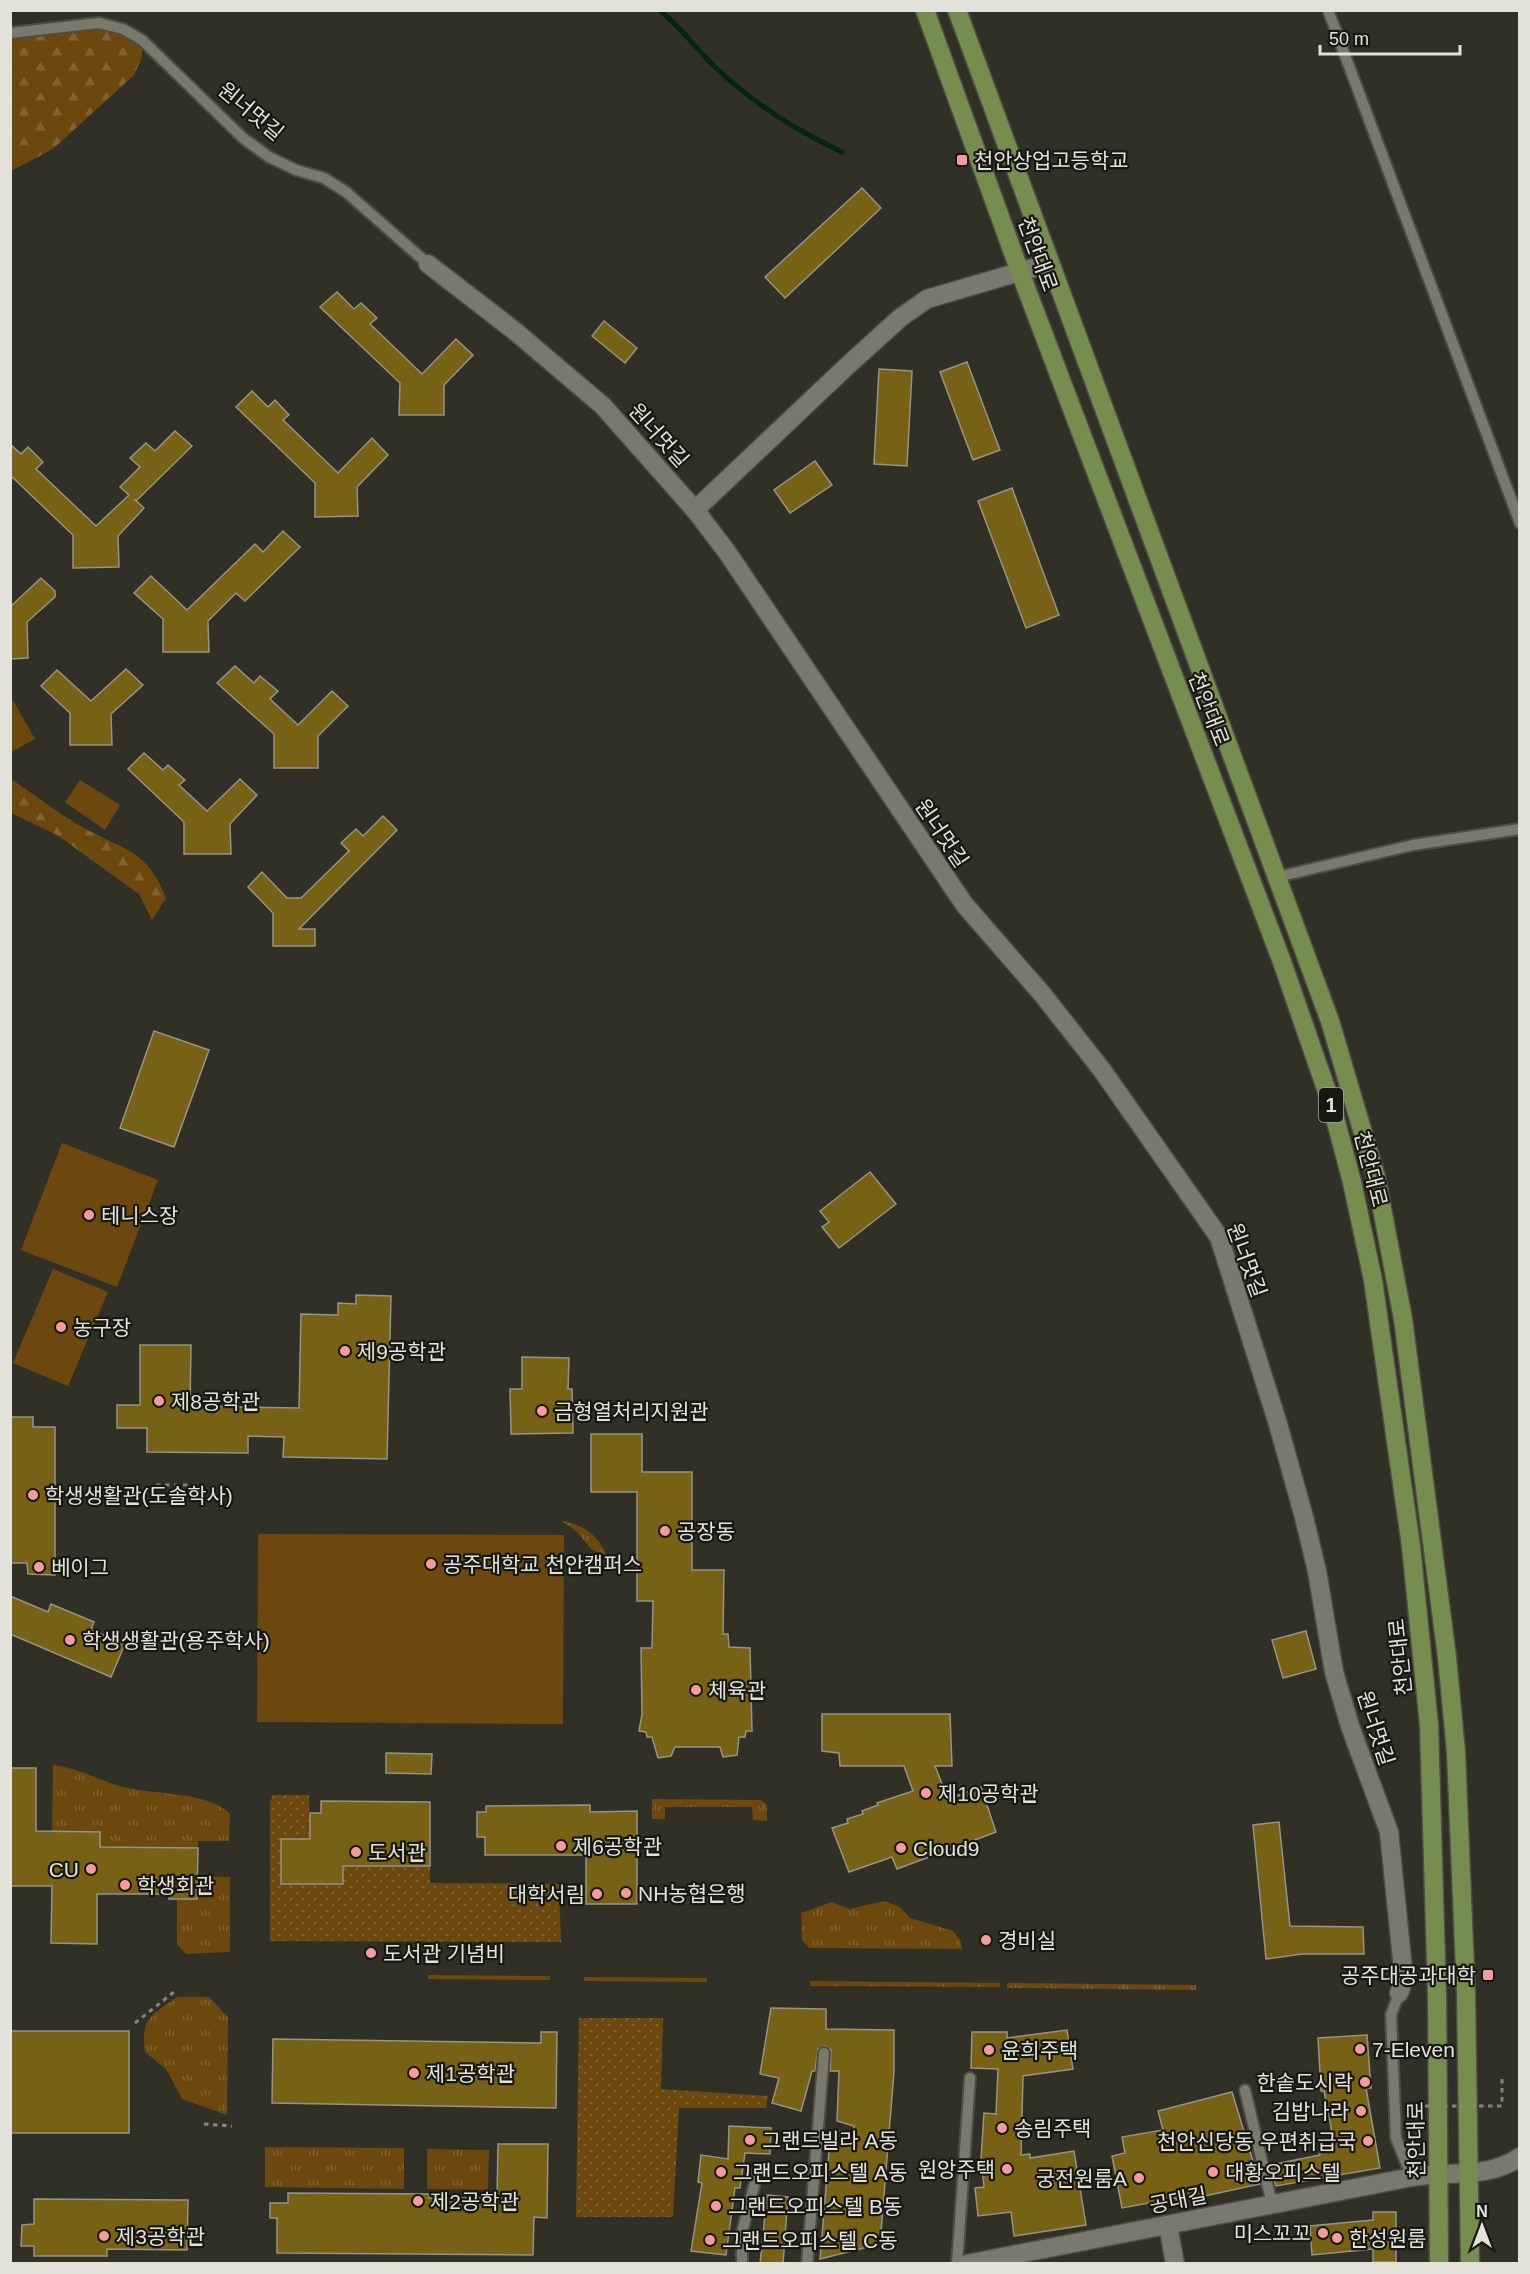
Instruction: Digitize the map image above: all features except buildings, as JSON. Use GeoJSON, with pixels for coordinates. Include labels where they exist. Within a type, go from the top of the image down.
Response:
{"type":"FeatureCollection","features":[{"type":"Feature","properties":{"kind":"main road","name":"천안대로"},"geometry":{"type":"LineString","coordinates":[[925,10],[1020,272],[1281,959],[1331,1103],[1352,1182],[1373,1280],[1411,1546],[1429,1725],[1439,2264]]}},
{"type":"Feature","properties":{"kind":"main road","name":"천안대로"},"geometry":{"type":"LineString","coordinates":[[957,10],[1326,1010],[1357,1106],[1376,1177],[1403,1319],[1447,1657],[1456,1752],[1466,1994],[1470,2264]]}},
{"type":"Feature","properties":{"kind":"street"},"geometry":{"type":"LineString","coordinates":[[696,510],[900,318],[927,299],[1050,263]]}},
{"type":"Feature","properties":{"kind":"street","name":"원너멋길"},"geometry":{"type":"LineString","coordinates":[[428,264],[516,332],[603,406],[696,510],[727,552],[964,904],[1043,995],[1102,1070],[1219,1237],[1278,1424],[1304,1516],[1317,1571],[1334,1672],[1350,1726],[1389,1832],[1404,1979],[1399,1993]]}},
{"type":"Feature","properties":{"kind":"street","name":"공대길"},"geometry":{"type":"LineString","coordinates":[[967,2264],[1412,2177],[1439,2173],[1491,2172],[1520,2157]]}},
{"type":"Feature","properties":{"kind":"street"},"geometry":{"type":"LineString","coordinates":[[1168,2224],[1175,2264]]}},
{"type":"Feature","properties":{"kind":"lane"},"geometry":{"type":"LineString","coordinates":[[1328,10],[1520,523]]}},
{"type":"Feature","properties":{"kind":"lane","name":"원너멋길"},"geometry":{"type":"LineString","coordinates":[[10,33],[99,23],[123,29],[141,40],[243,138],[269,157],[296,170],[324,178],[339,187],[428,264]]}},
{"type":"Feature","properties":{"kind":"lane"},"geometry":{"type":"LineString","coordinates":[[1277,877],[1413,845],[1520,828]]}},
{"type":"Feature","properties":{"kind":"lane"},"geometry":{"type":"LineString","coordinates":[[1399,1993],[1391,2015],[1395,2127],[1396,2138],[1412,2177]]}},
{"type":"Feature","properties":{"kind":"lane"},"geometry":{"type":"LineString","coordinates":[[807,2264],[824,2054]]}},
{"type":"Feature","properties":{"kind":"lane"},"geometry":{"type":"LineString","coordinates":[[957,2264],[970,2078]]}},
{"type":"Feature","properties":{"kind":"lane"},"geometry":{"type":"LineString","coordinates":[[1245,2090],[1272,2204]]}},
{"type":"Feature","properties":{"kind":"lane"},"geometry":{"type":"LineString","coordinates":[[742,2264],[742,2232],[758,2171]]}},
{"type":"Feature","properties":{"kind":"path"},"geometry":{"type":"LineString","coordinates":[[156,1485],[200,1485]]}},
{"type":"Feature","properties":{"kind":"path"},"geometry":{"type":"LineString","coordinates":[[135,2023],[174,1992]]}},
{"type":"Feature","properties":{"kind":"path"},"geometry":{"type":"LineString","coordinates":[[1417,2136],[1416,2106],[1502,2106],[1502,2079]]}},
{"type":"Feature","properties":{"kind":"path"},"geometry":{"type":"LineString","coordinates":[[204,2124],[232,2126]]}},
{"type":"Feature","properties":{"kind":"green space"},"geometry":{"type":"Polygon","coordinates":[[[98,27],[126,34],[142,47],[142,57],[134,75],[53,149],[11,171],[10,38],[98,27]]]}},
{"type":"Feature","properties":{"kind":"green space"},"geometry":{"type":"Polygon","coordinates":[[[10,698],[35,739],[11,752],[10,698]]]}},
{"type":"Feature","properties":{"kind":"green space"},"geometry":{"type":"Polygon","coordinates":[[[11,779],[75,823],[123,847],[143,860],[159,882],[166,898],[152,920],[139,894],[57,835],[11,813],[11,779]]]}},
{"type":"Feature","properties":{"kind":"green space"},"geometry":{"type":"Polygon","coordinates":[[[80,780],[120,805],[105,830],[65,802],[80,780]]]}},
{"type":"Feature","properties":{"kind":"green space","name":"테니스장"},"geometry":{"type":"Polygon","coordinates":[[[62,1143],[158,1180],[117,1287],[21,1250],[62,1143]]]}},
{"type":"Feature","properties":{"kind":"green space","name":"농구장"},"geometry":{"type":"Polygon","coordinates":[[[53,1269],[108,1292],[68,1386],[13,1363],[53,1269]]]}},
{"type":"Feature","properties":{"kind":"green space"},"geometry":{"type":"Polygon","coordinates":[[[561,1521],[580,1527],[595,1537],[605,1552],[611,1572],[598,1552],[592,1550],[575,1530],[561,1521]]]}},
{"type":"Feature","properties":{"kind":"green space"},"geometry":{"type":"Polygon","coordinates":[[[258,1534],[564,1535],[563,1724],[257,1722],[258,1534]]]}},
{"type":"Feature","properties":{"kind":"green space"},"geometry":{"type":"Polygon","coordinates":[[[53,1765],[73,1769],[123,1787],[195,1797],[208,1801],[230,1814],[229,1841],[198,1841],[198,1848],[100,1847],[100,1832],[52,1831],[53,1765]]]}},
{"type":"Feature","properties":{"kind":"green space"},"geometry":{"type":"Polygon","coordinates":[[[273,1795],[309,1795],[310,1839],[281,1839],[282,1884],[342,1884],[343,1866],[430,1866],[430,1883],[559,1884],[561,1942],[270,1941],[270,1802],[273,1795]]]}},
{"type":"Feature","properties":{"kind":"green space"},"geometry":{"type":"Polygon","coordinates":[[[652,1799],[761,1800],[767,1805],[767,1821],[753,1820],[752,1807],[665,1807],[665,1819],[652,1819],[652,1799]]]}},
{"type":"Feature","properties":{"kind":"green space"},"geometry":{"type":"Polygon","coordinates":[[[197,1877],[230,1877],[230,1952],[186,1954],[177,1944],[177,1899],[197,1899],[197,1877]]]}},
{"type":"Feature","properties":{"kind":"green space"},"geometry":{"type":"Polygon","coordinates":[[[885,1901],[900,1907],[910,1918],[953,1931],[960,1940],[962,1949],[809,1948],[802,1940],[801,1913],[832,1902],[849,1909],[885,1901]]]}},
{"type":"Feature","properties":{"kind":"green space"},"geometry":{"type":"Polygon","coordinates":[[[428,1975],[550,1976],[550,1980],[428,1979],[428,1975]]]}},
{"type":"Feature","properties":{"kind":"green space"},"geometry":{"type":"Polygon","coordinates":[[[584,1977],[707,1978],[707,1982],[584,1981],[584,1977]]]}},
{"type":"Feature","properties":{"kind":"green space"},"geometry":{"type":"Polygon","coordinates":[[[810,1981],[1000,1983],[1000,1987],[810,1986],[810,1981]]]}},
{"type":"Feature","properties":{"kind":"green space"},"geometry":{"type":"Polygon","coordinates":[[[1007,1983],[1196,1985],[1196,1990],[1007,1988],[1007,1983]]]}},
{"type":"Feature","properties":{"kind":"green space"},"geometry":{"type":"Polygon","coordinates":[[[177,1997],[209,1997],[228,2017],[227,2115],[182,2099],[166,2069],[145,2052],[146,2024],[155,2013],[177,1997]]]}},
{"type":"Feature","properties":{"kind":"green space"},"geometry":{"type":"Polygon","coordinates":[[[579,2018],[663,2018],[661,2089],[768,2096],[766,2108],[679,2108],[673,2217],[576,2217],[579,2018]]]}},
{"type":"Feature","properties":{"kind":"green space"},"geometry":{"type":"Polygon","coordinates":[[[265,2147],[404,2148],[404,2189],[265,2187],[265,2147]]]}},
{"type":"Feature","properties":{"kind":"green space"},"geometry":{"type":"Polygon","coordinates":[[[427,2149],[489,2150],[488,2190],[427,2189],[427,2149]]]}},
{"type":"Feature","properties":{"kind":"waterway"},"geometry":{"type":"LineString","coordinates":[[659,10],[715,67],[744,92],[791,125],[842,152]]}},
{"type":"Feature","properties":{"kind":"place","name":"천안상업고등학교"},"geometry":{"type":"Point","coordinates":[962,160]}},
{"type":"Feature","properties":{"kind":"place","name":"테니스장"},"geometry":{"type":"Point","coordinates":[89,1215]}},
{"type":"Feature","properties":{"kind":"place","name":"농구장"},"geometry":{"type":"Point","coordinates":[61,1327]}},
{"type":"Feature","properties":{"kind":"place","name":"제9공학관"},"geometry":{"type":"Point","coordinates":[345,1351]}},
{"type":"Feature","properties":{"kind":"place","name":"제8공학관"},"geometry":{"type":"Point","coordinates":[159,1401]}},
{"type":"Feature","properties":{"kind":"place","name":"금형열처리지원관"},"geometry":{"type":"Point","coordinates":[542,1411]}},
{"type":"Feature","properties":{"kind":"place","name":"학생생활관(도솔학사)"},"geometry":{"type":"Point","coordinates":[33,1495]}},
{"type":"Feature","properties":{"kind":"place","name":"공장동"},"geometry":{"type":"Point","coordinates":[665,1531]}},
{"type":"Feature","properties":{"kind":"place","name":"공주대학교 천안캠퍼스"},"geometry":{"type":"Point","coordinates":[431,1564]}},
{"type":"Feature","properties":{"kind":"place","name":"베이그"},"geometry":{"type":"Point","coordinates":[39,1567]}},
{"type":"Feature","properties":{"kind":"place","name":"학생생활관(용주학사)"},"geometry":{"type":"Point","coordinates":[70,1640]}},
{"type":"Feature","properties":{"kind":"place","name":"체육관"},"geometry":{"type":"Point","coordinates":[696,1690]}},
{"type":"Feature","properties":{"kind":"place","name":"제10공학관"},"geometry":{"type":"Point","coordinates":[926,1793]}},
{"type":"Feature","properties":{"kind":"place","name":"제6공학관"},"geometry":{"type":"Point","coordinates":[561,1846]}},
{"type":"Feature","properties":{"kind":"place","name":"Cloud9"},"geometry":{"type":"Point","coordinates":[901,1848]}},
{"type":"Feature","properties":{"kind":"place","name":"도서관"},"geometry":{"type":"Point","coordinates":[356,1852]}},
{"type":"Feature","properties":{"kind":"place","name":"CU"},"geometry":{"type":"Point","coordinates":[91,1869]}},
{"type":"Feature","properties":{"kind":"place","name":"학생회관"},"geometry":{"type":"Point","coordinates":[125,1885]}},
{"type":"Feature","properties":{"kind":"place","name":"NH농협은행"},"geometry":{"type":"Point","coordinates":[626,1893]}},
{"type":"Feature","properties":{"kind":"place","name":"대학서림"},"geometry":{"type":"Point","coordinates":[597,1894]}},
{"type":"Feature","properties":{"kind":"place","name":"경비실"},"geometry":{"type":"Point","coordinates":[986,1940]}},
{"type":"Feature","properties":{"kind":"place","name":"도서관 기념비"},"geometry":{"type":"Point","coordinates":[371,1953]}},
{"type":"Feature","properties":{"kind":"place","name":"공주대공과대학"},"geometry":{"type":"Point","coordinates":[1488,1975]}},
{"type":"Feature","properties":{"kind":"place","name":"7-Eleven"},"geometry":{"type":"Point","coordinates":[1360,2049]}},
{"type":"Feature","properties":{"kind":"place","name":"윤희주택"},"geometry":{"type":"Point","coordinates":[989,2050]}},
{"type":"Feature","properties":{"kind":"place","name":"제1공학관"},"geometry":{"type":"Point","coordinates":[414,2073]}},
{"type":"Feature","properties":{"kind":"place","name":"한솥도시락"},"geometry":{"type":"Point","coordinates":[1365,2082]}},
{"type":"Feature","properties":{"kind":"place","name":"김밥나라"},"geometry":{"type":"Point","coordinates":[1361,2111]}},
{"type":"Feature","properties":{"kind":"place","name":"송림주택"},"geometry":{"type":"Point","coordinates":[1002,2128]}},
{"type":"Feature","properties":{"kind":"place","name":"그랜드빌라 A동"},"geometry":{"type":"Point","coordinates":[750,2140]}},
{"type":"Feature","properties":{"kind":"place","name":"천안신당동 우편취급국"},"geometry":{"type":"Point","coordinates":[1368,2141]}},
{"type":"Feature","properties":{"kind":"place","name":"원앙주택"},"geometry":{"type":"Point","coordinates":[1007,2169]}},
{"type":"Feature","properties":{"kind":"place","name":"그랜드오피스텔 A동"},"geometry":{"type":"Point","coordinates":[721,2172]}},
{"type":"Feature","properties":{"kind":"place","name":"대황오피스텔"},"geometry":{"type":"Point","coordinates":[1213,2172]}},
{"type":"Feature","properties":{"kind":"place","name":"궁전원룸A"},"geometry":{"type":"Point","coordinates":[1139,2178]}},
{"type":"Feature","properties":{"kind":"place","name":"제2공학관"},"geometry":{"type":"Point","coordinates":[418,2201]}},
{"type":"Feature","properties":{"kind":"place","name":"그랜드오피스텔 B동"},"geometry":{"type":"Point","coordinates":[716,2206]}},
{"type":"Feature","properties":{"kind":"place","name":"미스꼬꼬"},"geometry":{"type":"Point","coordinates":[1323,2233]}},
{"type":"Feature","properties":{"kind":"place","name":"제3공학관"},"geometry":{"type":"Point","coordinates":[104,2236]}},
{"type":"Feature","properties":{"kind":"place","name":"한성원룸"},"geometry":{"type":"Point","coordinates":[1337,2238]}},
{"type":"Feature","properties":{"kind":"place","name":"그랜드오피스텔 C동"},"geometry":{"type":"Point","coordinates":[710,2240]}}]}
